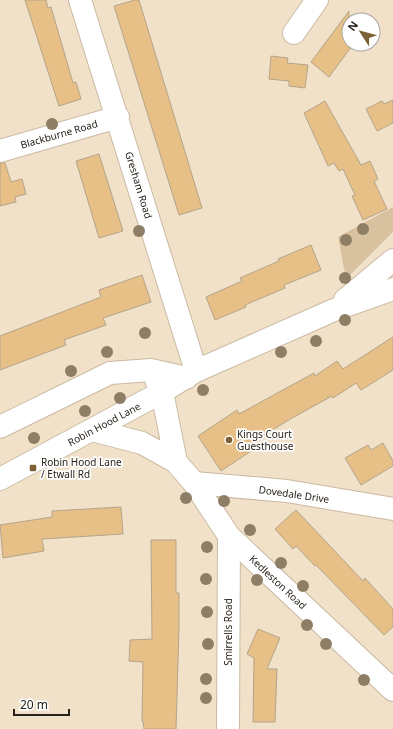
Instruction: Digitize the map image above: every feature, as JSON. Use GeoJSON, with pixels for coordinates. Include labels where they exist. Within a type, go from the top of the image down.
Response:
{"type":"FeatureCollection","features":[{"type":"Feature","properties":{"kind":"street","name":"Gresham Road"},"geometry":{"type":"LineString","coordinates":[[80,0],[118,117],[191,374]]}},
{"type":"Feature","properties":{"kind":"street"},"geometry":{"type":"LineString","coordinates":[[294,33],[316,0]]}},
{"type":"Feature","properties":{"kind":"street","name":"Blackburne Road"},"geometry":{"type":"LineString","coordinates":[[0,151],[118,117]]}},
{"type":"Feature","properties":{"kind":"street","name":"Robin Hood Lane"},"geometry":{"type":"LineString","coordinates":[[334,310],[393,260]]}},
{"type":"Feature","properties":{"kind":"street","name":"Robin Hood Lane"},"geometry":{"type":"LineString","coordinates":[[0,480],[162,392],[191,374],[334,310],[393,288]]}},
{"type":"Feature","properties":{"kind":"street"},"geometry":{"type":"LineString","coordinates":[[0,427],[110,373],[151,370],[191,374]]}},
{"type":"Feature","properties":{"kind":"street","name":"Kedleston Road"},"geometry":{"type":"LineString","coordinates":[[151,370],[162,392],[176,462]]}},
{"type":"Feature","properties":{"kind":"street","name":"Kedleston Road"},"geometry":{"type":"LineString","coordinates":[[92,430],[142,444],[176,462],[194,483],[229,536],[393,690]]}},
{"type":"Feature","properties":{"kind":"street","name":"Dovedale Drive"},"geometry":{"type":"LineString","coordinates":[[194,483],[286,491],[393,509]]}},
{"type":"Feature","properties":{"kind":"street","name":"Smirrells Road"},"geometry":{"type":"LineString","coordinates":[[228,729],[229,536]]}},
{"type":"Feature","properties":{"kind":"shaded area"},"geometry":{"type":"Polygon","coordinates":[[[393,207],[393,232],[346,279],[338,237],[393,207]]]}},
{"type":"Feature","properties":{"kind":"building"},"geometry":{"type":"Polygon","coordinates":[[[25,0],[46,0],[48,8],[51,7],[73,83],[76,82],[81,99],[59,106],[25,0]]]}},
{"type":"Feature","properties":{"kind":"building"},"geometry":{"type":"Polygon","coordinates":[[[139,0],[202,208],[179,215],[114,6],[139,0]]]}},
{"type":"Feature","properties":{"kind":"building"},"geometry":{"type":"Polygon","coordinates":[[[341,22],[341,52],[348,52],[329,77],[311,62],[341,22]]]}},
{"type":"Feature","properties":{"kind":"building"},"geometry":{"type":"Polygon","coordinates":[[[271,56],[288,58],[287,63],[308,65],[305,88],[289,86],[289,81],[269,79],[271,56]]]}},
{"type":"Feature","properties":{"kind":"building"},"geometry":{"type":"Polygon","coordinates":[[[393,100],[393,123],[377,131],[366,109],[382,101],[384,104],[393,100]]]}},
{"type":"Feature","properties":{"kind":"building"},"geometry":{"type":"Polygon","coordinates":[[[325,101],[361,165],[370,161],[378,179],[374,181],[387,209],[363,220],[352,196],[355,195],[343,169],[339,171],[334,163],[328,166],[304,113],[325,101]]]}},
{"type":"Feature","properties":{"kind":"building"},"geometry":{"type":"Polygon","coordinates":[[[99,154],[123,231],[99,238],[76,161],[99,154]]]}},
{"type":"Feature","properties":{"kind":"building"},"geometry":{"type":"Polygon","coordinates":[[[0,163],[5,163],[11,182],[22,179],[26,194],[15,197],[16,202],[0,206],[0,163]]]}},
{"type":"Feature","properties":{"kind":"building"},"geometry":{"type":"Polygon","coordinates":[[[311,245],[321,270],[284,285],[285,288],[215,320],[206,297],[242,281],[240,278],[279,261],[278,259],[311,245]]]}},
{"type":"Feature","properties":{"kind":"building"},"geometry":{"type":"Polygon","coordinates":[[[142,275],[151,302],[103,318],[106,325],[64,340],[66,345],[0,370],[0,336],[101,297],[99,290],[142,275]]]}},
{"type":"Feature","properties":{"kind":"building"},"geometry":{"type":"Polygon","coordinates":[[[393,337],[393,370],[361,390],[356,383],[333,398],[332,396],[292,418],[256,440],[260,445],[221,471],[198,436],[237,410],[239,414],[314,373],[315,376],[337,361],[343,369],[393,337]]]}},
{"type":"Feature","properties":{"kind":"building"},"geometry":{"type":"Polygon","coordinates":[[[383,443],[393,461],[393,466],[361,485],[345,458],[368,445],[371,450],[383,443]]]}},
{"type":"Feature","properties":{"kind":"building"},"geometry":{"type":"Polygon","coordinates":[[[121,507],[123,534],[42,539],[44,551],[3,558],[0,525],[52,517],[52,511],[121,507]]]}},
{"type":"Feature","properties":{"kind":"building"},"geometry":{"type":"Polygon","coordinates":[[[296,510],[363,581],[365,578],[393,609],[393,627],[384,635],[316,565],[315,566],[296,546],[293,549],[275,529],[296,510]]]}},
{"type":"Feature","properties":{"kind":"building"},"geometry":{"type":"Polygon","coordinates":[[[151,540],[176,540],[176,593],[179,593],[179,628],[176,729],[144,729],[142,721],[143,662],[129,661],[130,640],[152,639],[151,540]]]}},
{"type":"Feature","properties":{"kind":"building"},"geometry":{"type":"Polygon","coordinates":[[[258,629],[280,638],[267,669],[277,669],[275,722],[253,722],[254,658],[247,654],[258,629]]]}},
{"type":"Feature","properties":{"kind":"place","name":"Kings Court Guesthouse"},"geometry":{"type":"Point","coordinates":[229,440]}},
{"type":"Feature","properties":{"kind":"place","name":"Robin Hood Lane / Etwall Rd"},"geometry":{"type":"Point","coordinates":[33,468]}}]}
